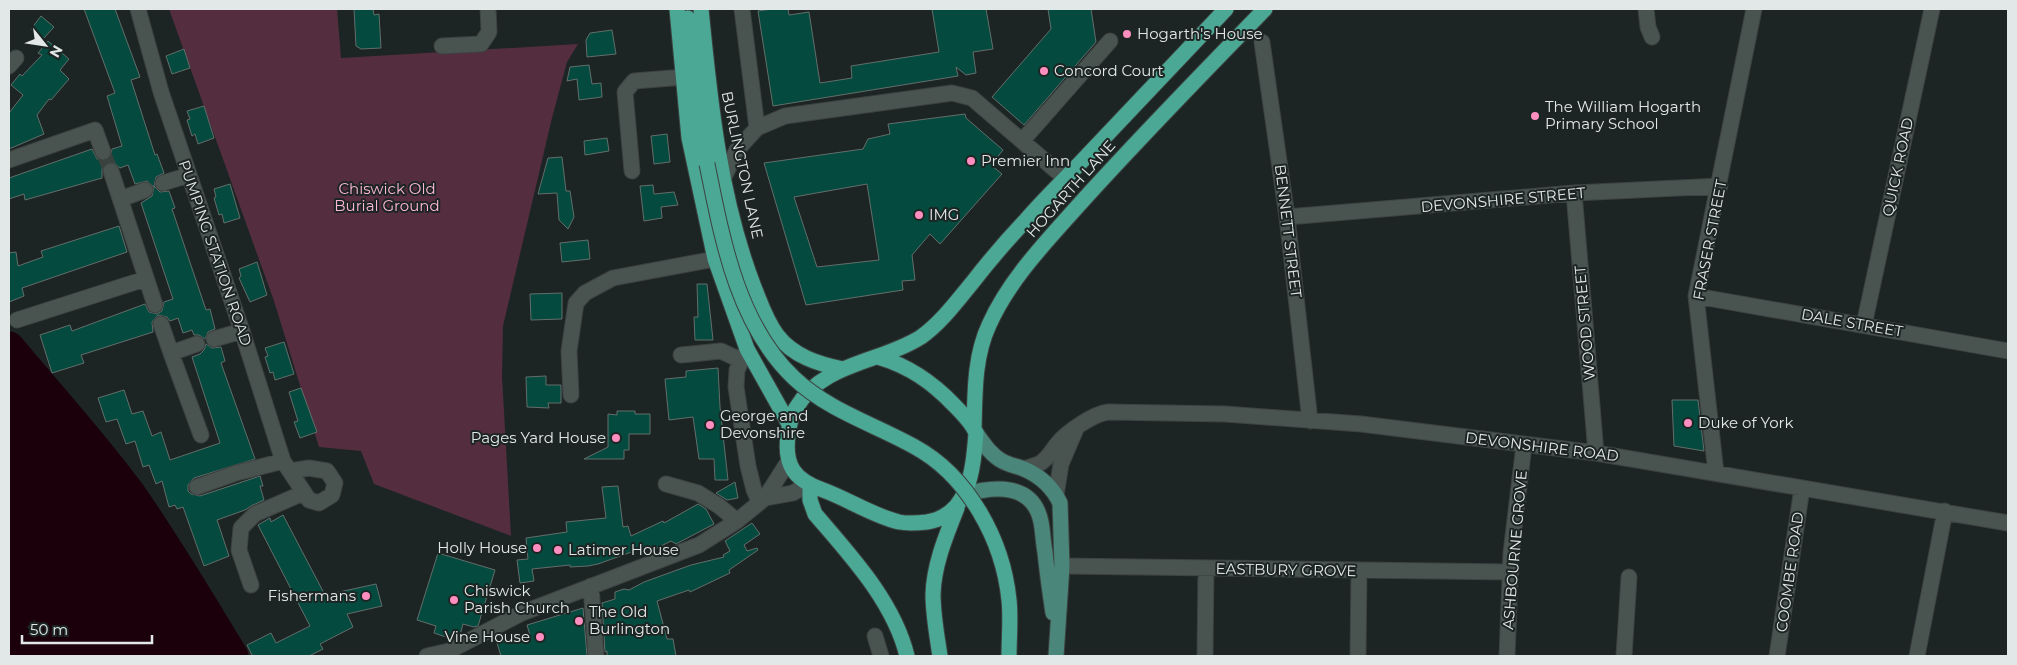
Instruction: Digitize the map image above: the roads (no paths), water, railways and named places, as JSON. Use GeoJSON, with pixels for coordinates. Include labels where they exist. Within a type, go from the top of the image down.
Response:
{"type":"FeatureCollection","features":[{"type":"Feature","properties":{"kind":"highway"},"geometry":{"type":"LineString","coordinates":[[677,9],[689,138],[715,259],[743,354],[789,424]]}},
{"type":"Feature","properties":{"kind":"highway"},"geometry":{"type":"LineString","coordinates":[[687,9],[707,164],[724,240],[735,277],[755,326],[778,360],[793,377],[830,405],[916,447],[935,460],[967,493],[979,511],[996,544],[1006,582],[1009,600],[1008,656]]}},
{"type":"Feature","properties":{"kind":"highway","name":"BURLINGTON LANE"},"geometry":{"type":"LineString","coordinates":[[701,9],[710,99],[731,214],[747,268],[767,320],[778,337],[804,358],[843,369]]}},
{"type":"Feature","properties":{"kind":"highway","name":"HOGARTH LANE"},"geometry":{"type":"LineString","coordinates":[[878,357],[922,336],[943,317],[1022,224],[1226,9]]}},
{"type":"Feature","properties":{"kind":"highway","name":"HOGARTH LANE"},"geometry":{"type":"LineString","coordinates":[[975,431],[977,370],[981,344],[991,319],[1011,286],[1032,259],[1098,184],[1265,9]]}},
{"type":"Feature","properties":{"kind":"highway"},"geometry":{"type":"LineString","coordinates":[[940,656],[934,616],[933,594],[935,574],[942,544],[961,500],[973,469],[975,431],[946,396],[925,378],[893,361],[878,357],[856,363],[816,384],[802,398],[794,411],[789,424],[786,450],[788,462],[796,475],[809,485],[898,522],[915,523],[936,520],[948,515],[961,500]]}},
{"type":"Feature","properties":{"kind":"highway"},"geometry":{"type":"LineString","coordinates":[[809,485],[810,500],[815,514],[866,576],[884,603],[902,640],[907,656]]}},
{"type":"Feature","properties":{"kind":"main road"},"geometry":{"type":"LineString","coordinates":[[975,431],[998,459],[1024,469],[1045,482],[1056,495],[1061,513],[1062,566],[1056,656]]}},
{"type":"Feature","properties":{"kind":"main road"},"geometry":{"type":"LineString","coordinates":[[961,500],[993,488],[1019,492],[1033,504],[1041,520],[1056,634]]}},
{"type":"Feature","properties":{"kind":"street","name":"PUMPING STATION ROAD"},"geometry":{"type":"LineString","coordinates":[[138,9],[161,92],[287,466],[303,493]]}},
{"type":"Feature","properties":{"kind":"street"},"geometry":{"type":"LineString","coordinates":[[442,46],[481,44],[489,32],[488,9]]}},
{"type":"Feature","properties":{"kind":"street"},"geometry":{"type":"LineString","coordinates":[[742,9],[757,128]]}},
{"type":"Feature","properties":{"kind":"street"},"geometry":{"type":"LineString","coordinates":[[1646,9],[1648,27],[1652,37]]}},
{"type":"Feature","properties":{"kind":"street","name":"FRASER STREET"},"geometry":{"type":"LineString","coordinates":[[1716,473],[1696,296],[1720,186],[1754,9]]}},
{"type":"Feature","properties":{"kind":"street","name":"QUICK ROAD"},"geometry":{"type":"LineString","coordinates":[[1864,325],[1932,9]]}},
{"type":"Feature","properties":{"kind":"street"},"geometry":{"type":"LineString","coordinates":[[1022,142],[1110,41]]}},
{"type":"Feature","properties":{"kind":"street","name":"BENNETT STREET"},"geometry":{"type":"LineString","coordinates":[[1262,42],[1287,217],[1310,421]]}},
{"type":"Feature","properties":{"kind":"street"},"geometry":{"type":"LineString","coordinates":[[632,171],[625,92],[634,81],[684,77]]}},
{"type":"Feature","properties":{"kind":"street"},"geometry":{"type":"LineString","coordinates":[[724,178],[737,150],[757,128],[784,116],[952,93],[972,98],[1066,179]]}},
{"type":"Feature","properties":{"kind":"street"},"geometry":{"type":"LineString","coordinates":[[9,160],[95,130],[104,152]]}},
{"type":"Feature","properties":{"kind":"street"},"geometry":{"type":"LineString","coordinates":[[110,170],[155,305]]}},
{"type":"Feature","properties":{"kind":"street"},"geometry":{"type":"LineString","coordinates":[[163,183],[189,175]]}},
{"type":"Feature","properties":{"kind":"street","name":"DEVONSHIRE STREET"},"geometry":{"type":"LineString","coordinates":[[1287,217],[1574,193],[1720,186]]}},
{"type":"Feature","properties":{"kind":"street"},"geometry":{"type":"LineString","coordinates":[[121,199],[145,190]]}},
{"type":"Feature","properties":{"kind":"street","name":"WOOD STREET"},"geometry":{"type":"LineString","coordinates":[[1574,193],[1596,453]]}},
{"type":"Feature","properties":{"kind":"street"},"geometry":{"type":"LineString","coordinates":[[571,395],[569,351],[576,303],[585,293],[613,278],[715,259]]}},
{"type":"Feature","properties":{"kind":"street"},"geometry":{"type":"LineString","coordinates":[[17,320],[145,279]]}},
{"type":"Feature","properties":{"kind":"street","name":"DALE STREET"},"geometry":{"type":"LineString","coordinates":[[1696,296],[2008,351]]}},
{"type":"Feature","properties":{"kind":"street"},"geometry":{"type":"LineString","coordinates":[[161,324],[201,436]]}},
{"type":"Feature","properties":{"kind":"street"},"geometry":{"type":"LineString","coordinates":[[214,339],[242,330]]}},
{"type":"Feature","properties":{"kind":"street"},"geometry":{"type":"LineString","coordinates":[[171,353],[197,344]]}},
{"type":"Feature","properties":{"kind":"street"},"geometry":{"type":"LineString","coordinates":[[681,355],[721,351],[743,354],[737,370],[736,387],[748,466],[754,490],[762,500]]}},
{"type":"Feature","properties":{"kind":"street","name":"DEVONSHIRE ROAD"},"geometry":{"type":"LineString","coordinates":[[1024,469],[1040,463],[1048,457],[1060,441],[1098,413],[1201,413],[1360,424],[1596,453],[2008,523]]}},
{"type":"Feature","properties":{"kind":"street"},"geometry":{"type":"LineString","coordinates":[[1056,495],[1061,464],[1076,429]]}},
{"type":"Feature","properties":{"kind":"street","name":"ASHBOURNE GROVE"},"geometry":{"type":"LineString","coordinates":[[1507,656],[1511,572],[1524,444]]}},
{"type":"Feature","properties":{"kind":"street"},"geometry":{"type":"LineString","coordinates":[[427,656],[449,652],[522,613],[699,545],[736,521],[762,500],[788,462]]}},
{"type":"Feature","properties":{"kind":"street"},"geometry":{"type":"LineString","coordinates":[[197,487],[236,473],[287,466],[318,469],[327,472],[333,478],[335,483],[332,494],[320,503],[309,500],[303,493],[256,514],[241,528],[239,550],[251,585]]}},
{"type":"Feature","properties":{"kind":"street"},"geometry":{"type":"LineString","coordinates":[[666,484],[698,493],[719,506],[736,521]]}},
{"type":"Feature","properties":{"kind":"street"},"geometry":{"type":"LineString","coordinates":[[762,500],[793,493],[809,485]]}},
{"type":"Feature","properties":{"kind":"street","name":"COOMBE ROAD"},"geometry":{"type":"LineString","coordinates":[[1778,656],[1802,488]]}},
{"type":"Feature","properties":{"kind":"street"},"geometry":{"type":"LineString","coordinates":[[1917,656],[1945,511]]}},
{"type":"Feature","properties":{"kind":"street","name":"EASTBURY GROVE"},"geometry":{"type":"LineString","coordinates":[[1062,566],[1511,572]]}},
{"type":"Feature","properties":{"kind":"street"},"geometry":{"type":"LineString","coordinates":[[1205,656],[1206,569]]}},
{"type":"Feature","properties":{"kind":"street"},"geometry":{"type":"LineString","coordinates":[[1358,656],[1359,571]]}},
{"type":"Feature","properties":{"kind":"street"},"geometry":{"type":"LineString","coordinates":[[1624,656],[1630,577]]}},
{"type":"Feature","properties":{"kind":"street"},"geometry":{"type":"LineString","coordinates":[[591,586],[596,656]]}},
{"type":"Feature","properties":{"kind":"street"},"geometry":{"type":"LineString","coordinates":[[876,636],[881,656]]}},
{"type":"Feature","properties":{"kind":"waterway"},"geometry":{"type":"LineString","coordinates":[[9,347],[87,439],[132,496],[233,656]]}},
{"type":"Feature","properties":{"kind":"tunnel"},"geometry":{"type":"LineString","coordinates":[[103,152],[111,171]]}},
{"type":"Feature","properties":{"kind":"place","name":"Hogarth's House"},"geometry":{"type":"Point","coordinates":[1127,34]}},
{"type":"Feature","properties":{"kind":"place","name":"Concord Court"},"geometry":{"type":"Point","coordinates":[1044,71]}},
{"type":"Feature","properties":{"kind":"place","name":"The William Hogarth Primary School"},"geometry":{"type":"Point","coordinates":[1535,116]}},
{"type":"Feature","properties":{"kind":"place","name":"Premier Inn"},"geometry":{"type":"Point","coordinates":[971,161]}},
{"type":"Feature","properties":{"kind":"place","name":"IMG"},"geometry":{"type":"Point","coordinates":[919,215]}},
{"type":"Feature","properties":{"kind":"place","name":"Duke of York"},"geometry":{"type":"Point","coordinates":[1688,423]}},
{"type":"Feature","properties":{"kind":"place","name":"George and Devonshire"},"geometry":{"type":"Point","coordinates":[710,425]}},
{"type":"Feature","properties":{"kind":"place","name":"Pages Yard House"},"geometry":{"type":"Point","coordinates":[616,438]}},
{"type":"Feature","properties":{"kind":"place","name":"Holly House"},"geometry":{"type":"Point","coordinates":[537,548]}},
{"type":"Feature","properties":{"kind":"place","name":"Latimer House"},"geometry":{"type":"Point","coordinates":[558,550]}},
{"type":"Feature","properties":{"kind":"place","name":"Fishermans"},"geometry":{"type":"Point","coordinates":[366,596]}},
{"type":"Feature","properties":{"kind":"place","name":"Chiswick Parish Church"},"geometry":{"type":"Point","coordinates":[454,600]}},
{"type":"Feature","properties":{"kind":"place","name":"The Old Burlington"},"geometry":{"type":"Point","coordinates":[579,621]}},
{"type":"Feature","properties":{"kind":"place","name":"Vine House"},"geometry":{"type":"Point","coordinates":[540,637]}},
{"type":"Feature","properties":{"kind":"park label","name":"Chiswick Old Burial Ground"},"geometry":{"type":"Point","coordinates":[387,198]}}]}
